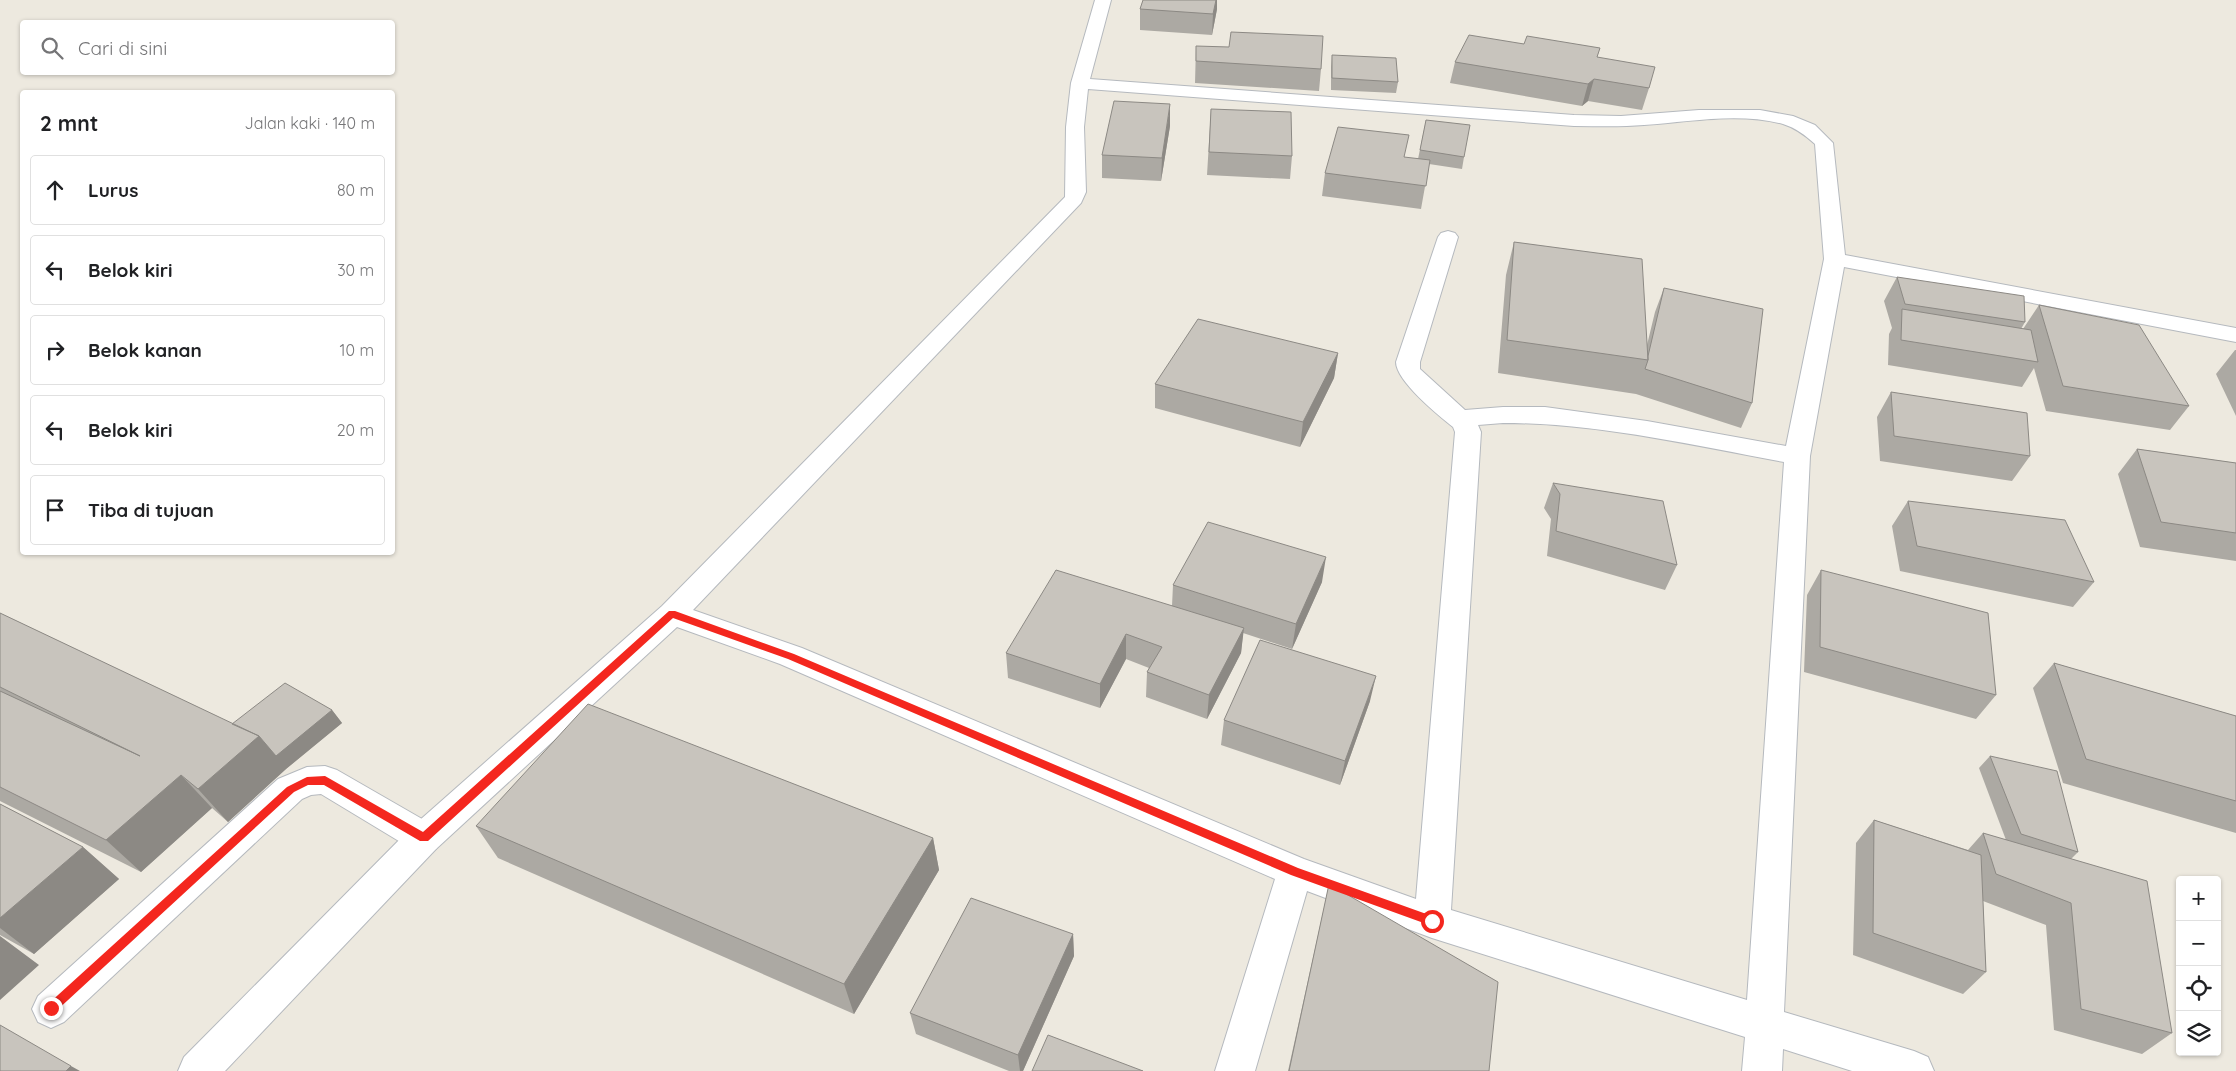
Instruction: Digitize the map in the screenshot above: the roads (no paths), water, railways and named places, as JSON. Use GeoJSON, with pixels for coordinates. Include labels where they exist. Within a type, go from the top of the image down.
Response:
{"type":"FeatureCollection","features":[{"type":"Feature","properties":{"kind":"street"},"geometry":{"type":"LineString","coordinates":[[198,1071],[424,838],[672,614],[1074,199],[1076,192],[1075,127],[1080,83],[1103,0]]}},
{"type":"Feature","properties":{"kind":"street"},"geometry":{"type":"LineString","coordinates":[[1080,83],[1552,118],[1620,121],[1739,113],[1786,120],[1807,126],[1818,134],[1824,144],[1835,259],[1797,456],[1762,1071]]}},
{"type":"Feature","properties":{"kind":"street"},"geometry":{"type":"LineString","coordinates":[[1432,921],[1468,432],[1459,419],[1412,376],[1408,369],[1408,362],[1448,237]]}},
{"type":"Feature","properties":{"kind":"street"},"geometry":{"type":"LineString","coordinates":[[1835,259],[2236,335]]}},
{"type":"Feature","properties":{"kind":"street"},"geometry":{"type":"LineString","coordinates":[[1459,419],[1503,415],[1545,415],[1647,429],[1797,456]]}},
{"type":"Feature","properties":{"kind":"street"},"geometry":{"type":"LineString","coordinates":[[672,614],[791,656],[1295,871],[1432,921],[1914,1071]]}},
{"type":"Feature","properties":{"kind":"street"},"geometry":{"type":"LineString","coordinates":[[51,1008],[290,790],[307,781],[325,780],[424,838]]}},
{"type":"Feature","properties":{"kind":"street"},"geometry":{"type":"LineString","coordinates":[[1235,1071],[1295,871]]}}]}
